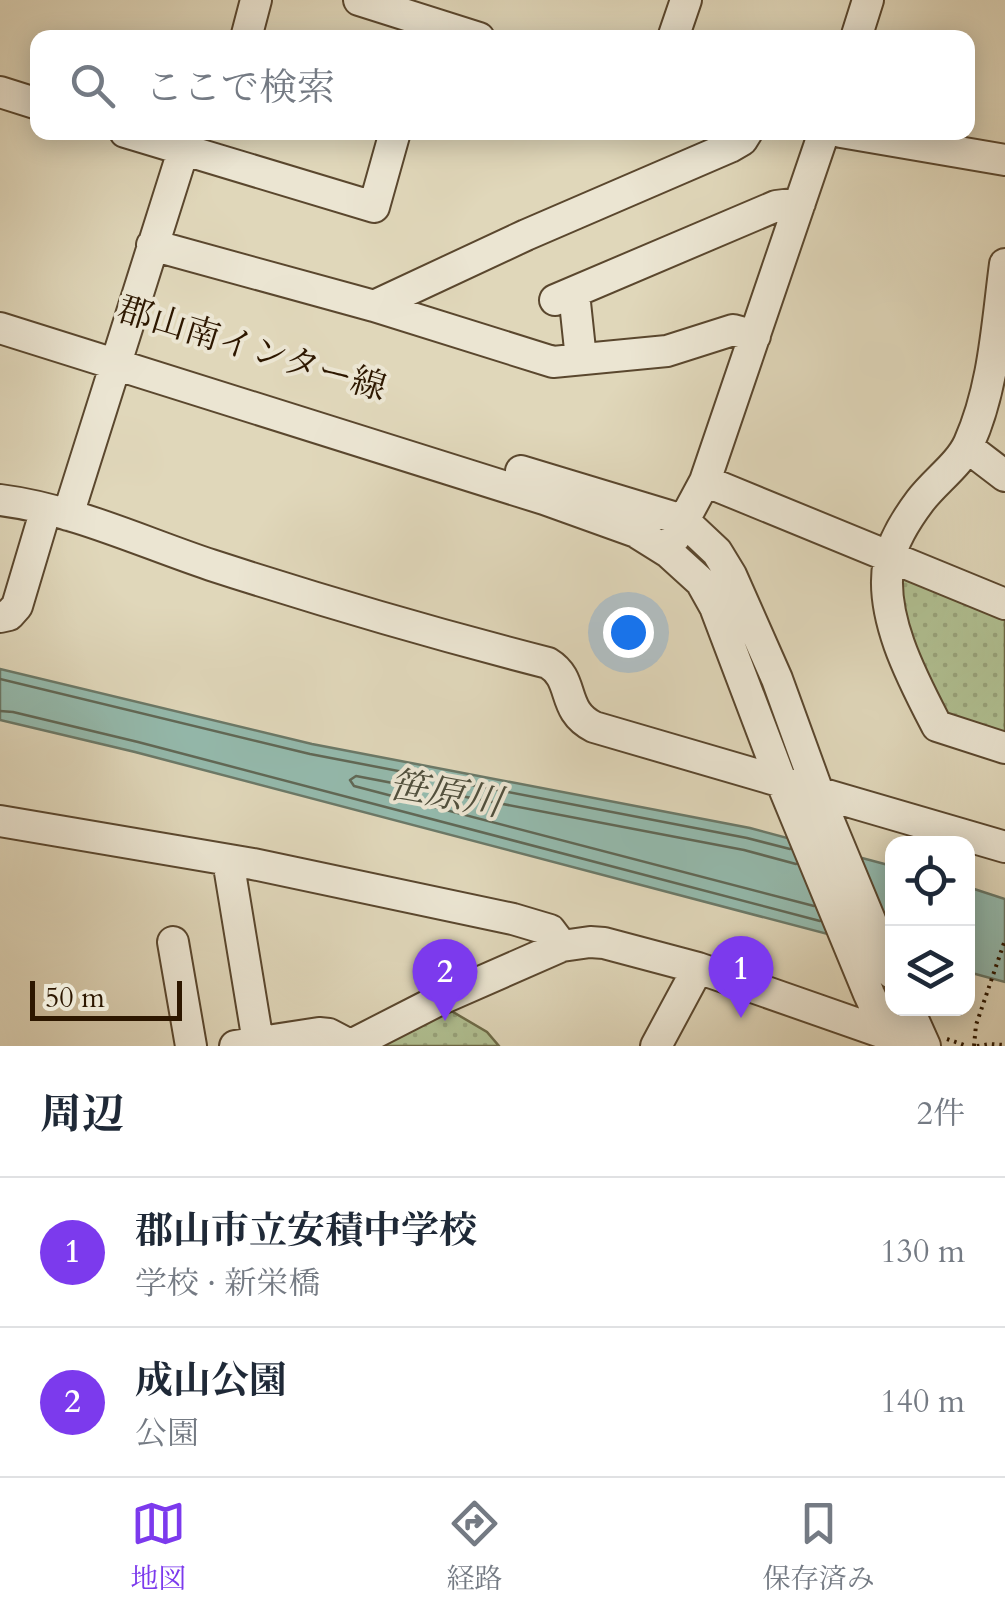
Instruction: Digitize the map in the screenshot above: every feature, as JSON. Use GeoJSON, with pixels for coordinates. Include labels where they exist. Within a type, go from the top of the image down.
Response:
{"type":"FeatureCollection","features":[{"type":"Feature","properties":{"kind":"street"},"geometry":{"type":"LineString","coordinates":[[248,30],[256,0]]}},
{"type":"Feature","properties":{"kind":"street"},"geometry":{"type":"LineString","coordinates":[[359,0],[427,30]]}},
{"type":"Feature","properties":{"kind":"street"},"geometry":{"type":"LineString","coordinates":[[676,30],[686,0]]}},
{"type":"Feature","properties":{"kind":"street"},"geometry":{"type":"LineString","coordinates":[[859,30],[868,0]]}},
{"type":"Feature","properties":{"kind":"street"},"geometry":{"type":"LineString","coordinates":[[0,92],[30,101]]}},
{"type":"Feature","properties":{"kind":"street"},"geometry":{"type":"LineString","coordinates":[[164,140],[203,148],[374,207],[394,140]]}},
{"type":"Feature","properties":{"kind":"street"},"geometry":{"type":"LineString","coordinates":[[374,306],[742,140]]}},
{"type":"Feature","properties":{"kind":"street"},"geometry":{"type":"LineString","coordinates":[[668,552],[705,481],[821,140]]}},
{"type":"Feature","properties":{"kind":"street"},"geometry":{"type":"LineString","coordinates":[[889,140],[1005,160]]}},
{"type":"Feature","properties":{"kind":"street"},"geometry":{"type":"LineString","coordinates":[[0,617],[18,606],[117,354],[152,245],[203,148]]}},
{"type":"Feature","properties":{"kind":"street"},"geometry":{"type":"LineString","coordinates":[[581,359],[564,297],[776,206],[800,204]]}},
{"type":"Feature","properties":{"kind":"street"},"geometry":{"type":"LineString","coordinates":[[152,245],[374,306],[553,362],[666,351],[733,330],[755,336]]}},
{"type":"Feature","properties":{"kind":"street"},"geometry":{"type":"LineString","coordinates":[[1005,264],[987,396],[967,447],[920,500],[904,528],[889,558],[886,589],[891,620],[918,689],[938,726],[1005,748]]}},
{"type":"Feature","properties":{"kind":"street","name":"郡山南インター線"},"geometry":{"type":"LineString","coordinates":[[0,309],[117,354],[363,423],[683,520],[717,552],[777,680],[804,796]]}},
{"type":"Feature","properties":{"kind":"street"},"geometry":{"type":"LineString","coordinates":[[0,328],[117,354],[636,532],[668,552],[701,582],[885,958]]}},
{"type":"Feature","properties":{"kind":"street"},"geometry":{"type":"LineString","coordinates":[[967,447],[1005,476]]}},
{"type":"Feature","properties":{"kind":"street"},"geometry":{"type":"LineString","coordinates":[[705,481],[1005,604]]}},
{"type":"Feature","properties":{"kind":"street"},"geometry":{"type":"LineString","coordinates":[[0,500],[57,512],[235,572],[548,663],[561,675],[580,719],[594,727],[804,796],[1005,847]]}},
{"type":"Feature","properties":{"kind":"street"},"geometry":{"type":"LineString","coordinates":[[804,796],[868,994],[897,1042]]}},
{"type":"Feature","properties":{"kind":"street"},"geometry":{"type":"LineString","coordinates":[[0,821],[254,864],[533,923],[550,930],[562,946]]}},
{"type":"Feature","properties":{"kind":"street"},"geometry":{"type":"LineString","coordinates":[[228,860],[247,1044],[319,1033],[350,1045],[562,946],[590,942],[698,968],[897,1042]]}},
{"type":"Feature","properties":{"kind":"street"},"geometry":{"type":"LineString","coordinates":[[172,942],[191,1046]]}},
{"type":"Feature","properties":{"kind":"street"},"geometry":{"type":"LineString","coordinates":[[656,1046],[698,968]]}},
{"type":"Feature","properties":{"kind":"street"},"geometry":{"type":"LineString","coordinates":[[912,1016],[925,1046]]}},
{"type":"Feature","properties":{"kind":"path"},"geometry":{"type":"LineString","coordinates":[[1005,940],[976,1025],[976,1046],[1005,1046]]}},
{"type":"Feature","properties":{"kind":"green space"},"geometry":{"type":"Polygon","coordinates":[[[892,564],[1005,609],[1005,736],[943,717],[914,663],[892,564]]]}},
{"type":"Feature","properties":{"kind":"green space"},"geometry":{"type":"Polygon","coordinates":[[[448,1009],[487,1032],[499,1046],[370,1046],[448,1009]]]}},
{"type":"Feature","properties":{"kind":"water","name":"笹原川"},"geometry":{"type":"Polygon","coordinates":[[[0,669],[312,744],[750,828],[885,864],[885,949],[135,752],[0,720],[0,669]]]}},
{"type":"Feature","properties":{"kind":"water"},"geometry":{"type":"Polygon","coordinates":[[[975,889],[1005,899],[1005,982],[975,974],[975,889]]]}},
{"type":"Feature","properties":{"kind":"place","name":"郡山市立安積中学校"},"geometry":{"type":"Point","coordinates":[741,1018]}},
{"type":"Feature","properties":{"kind":"place","name":"成山公園"},"geometry":{"type":"Point","coordinates":[445,1021]}}]}
